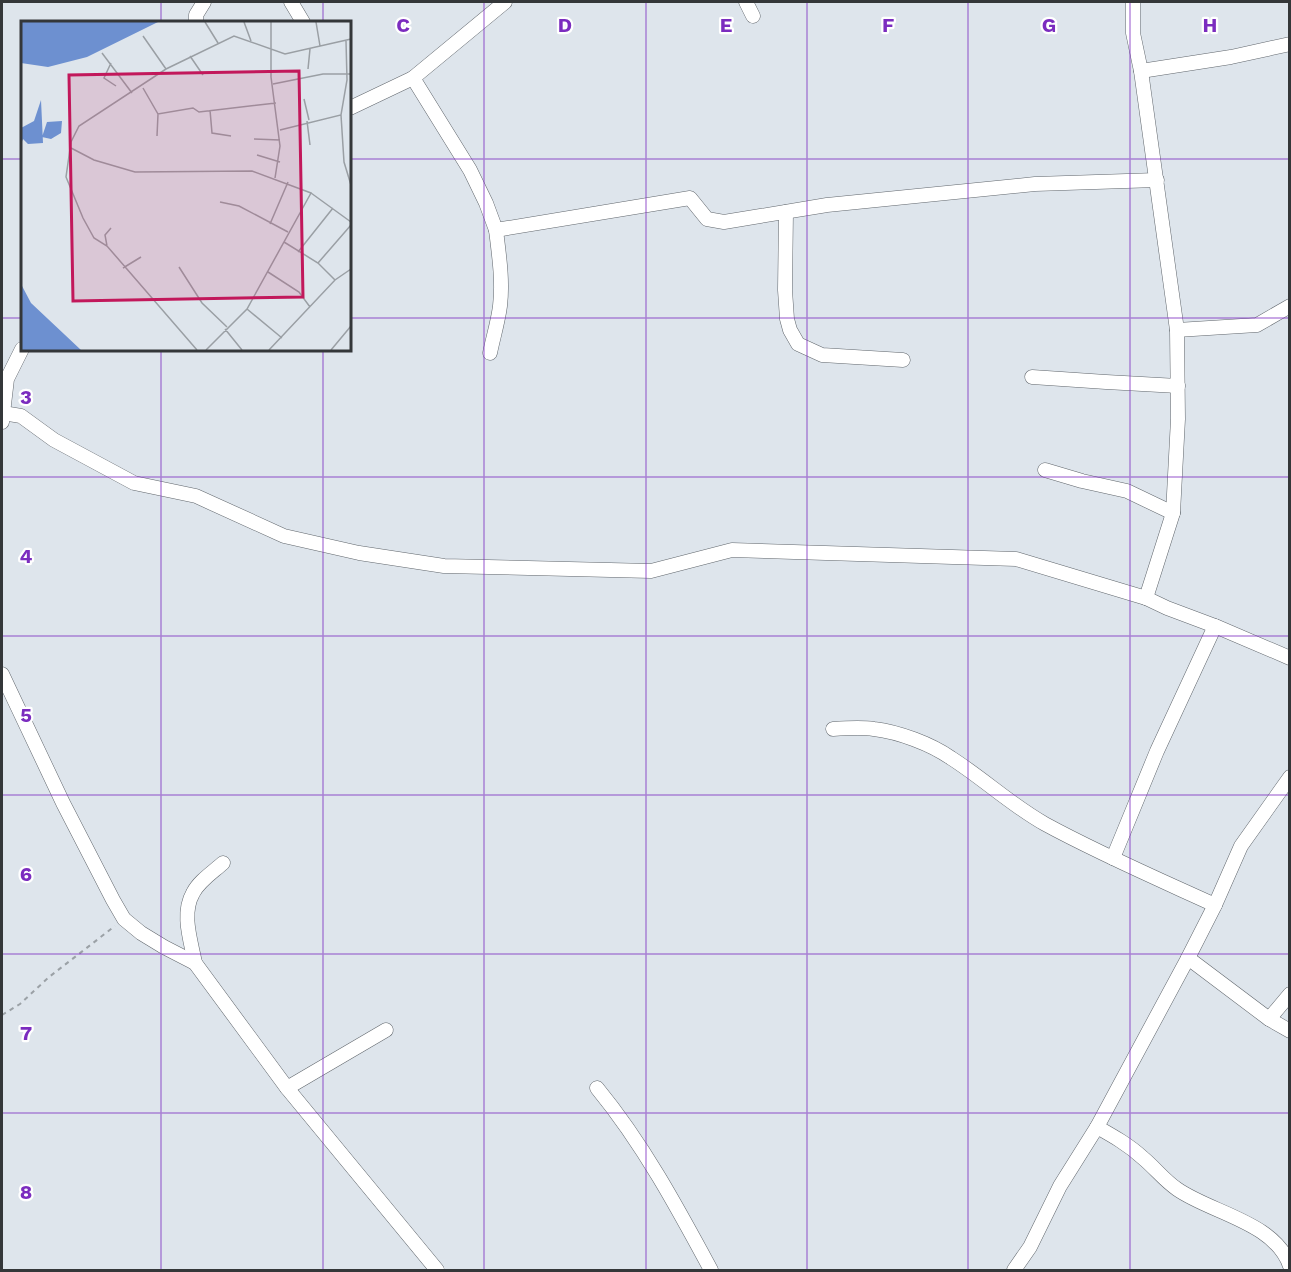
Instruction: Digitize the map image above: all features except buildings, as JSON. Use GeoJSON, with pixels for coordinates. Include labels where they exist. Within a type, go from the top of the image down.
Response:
{"type":"FeatureCollection","features":[{"type":"Feature","properties":{"kind":"street"},"geometry":{"type":"LineString","coordinates":[[196,21],[196,15],[204,2]]}},
{"type":"Feature","properties":{"kind":"street"},"geometry":{"type":"LineString","coordinates":[[291,2],[302,21]]}},
{"type":"Feature","properties":{"kind":"street"},"geometry":{"type":"LineString","coordinates":[[351,108],[413,78],[505,2]]}},
{"type":"Feature","properties":{"kind":"street"},"geometry":{"type":"LineString","coordinates":[[746,2],[753,16]]}},
{"type":"Feature","properties":{"kind":"street"},"geometry":{"type":"LineString","coordinates":[[1133,2],[1133,33],[1141,71],[1177,330],[1178,419],[1173,513],[1146,598]]}},
{"type":"Feature","properties":{"kind":"street"},"geometry":{"type":"LineString","coordinates":[[1141,71],[1231,57],[1290,44]]}},
{"type":"Feature","properties":{"kind":"street"},"geometry":{"type":"LineString","coordinates":[[413,78],[470,170],[496,230],[501,291],[500,307],[490,353]]}},
{"type":"Feature","properties":{"kind":"street"},"geometry":{"type":"LineString","coordinates":[[496,230],[690,198],[707,219],[724,222],[827,205],[1035,184],[1157,180]]}},
{"type":"Feature","properties":{"kind":"street"},"geometry":{"type":"LineString","coordinates":[[786,212],[787,319],[798,344],[822,355],[903,360]]}},
{"type":"Feature","properties":{"kind":"street"},"geometry":{"type":"LineString","coordinates":[[1177,330],[1257,325],[1290,306]]}},
{"type":"Feature","properties":{"kind":"street"},"geometry":{"type":"LineString","coordinates":[[21,351],[7,379],[2,418],[21,416],[54,440],[134,483],[196,496],[284,536],[359,554],[444,566],[651,571],[732,550],[1016,559],[1146,598],[1167,609],[1215,626],[1290,658]]}},
{"type":"Feature","properties":{"kind":"street"},"geometry":{"type":"LineString","coordinates":[[1032,377],[1178,386]]}},
{"type":"Feature","properties":{"kind":"street"},"geometry":{"type":"LineString","coordinates":[[1045,470],[1127,491],[1173,513]]}},
{"type":"Feature","properties":{"kind":"street"},"geometry":{"type":"LineString","coordinates":[[1113,858],[1157,751],[1215,626]]}},
{"type":"Feature","properties":{"kind":"street"},"geometry":{"type":"LineString","coordinates":[[2,674],[63,803],[124,919],[156,943],[195,963]]}},
{"type":"Feature","properties":{"kind":"street"},"geometry":{"type":"LineString","coordinates":[[833,729],[875,729],[896,734],[940,751],[1025,811],[1052,827],[1215,905]]}},
{"type":"Feature","properties":{"kind":"street"},"geometry":{"type":"LineString","coordinates":[[1014,1270],[1030,1247],[1060,1186],[1097,1127],[1188,958],[1241,846],[1290,777]]}},
{"type":"Feature","properties":{"kind":"street"},"geometry":{"type":"LineString","coordinates":[[223,863],[193,892],[188,905],[189,930],[195,963],[287,1088],[436,1270]]}},
{"type":"Feature","properties":{"kind":"street"},"geometry":{"type":"LineString","coordinates":[[1188,958],[1269,1019],[1290,1031]]}},
{"type":"Feature","properties":{"kind":"street"},"geometry":{"type":"LineString","coordinates":[[1269,1019],[1290,994]]}},
{"type":"Feature","properties":{"kind":"street"},"geometry":{"type":"LineString","coordinates":[[287,1088],[386,1030]]}},
{"type":"Feature","properties":{"kind":"street"},"geometry":{"type":"LineString","coordinates":[[597,1088],[618,1113],[658,1174],[711,1270]]}},
{"type":"Feature","properties":{"kind":"street"},"geometry":{"type":"LineString","coordinates":[[1097,1127],[1132,1148],[1178,1190],[1238,1219],[1270,1239],[1282,1250],[1290,1266]]}},
{"type":"Feature","properties":{"kind":"path"},"geometry":{"type":"LineString","coordinates":[[2,1015],[20,1004],[61,968],[124,919]]}}]}
